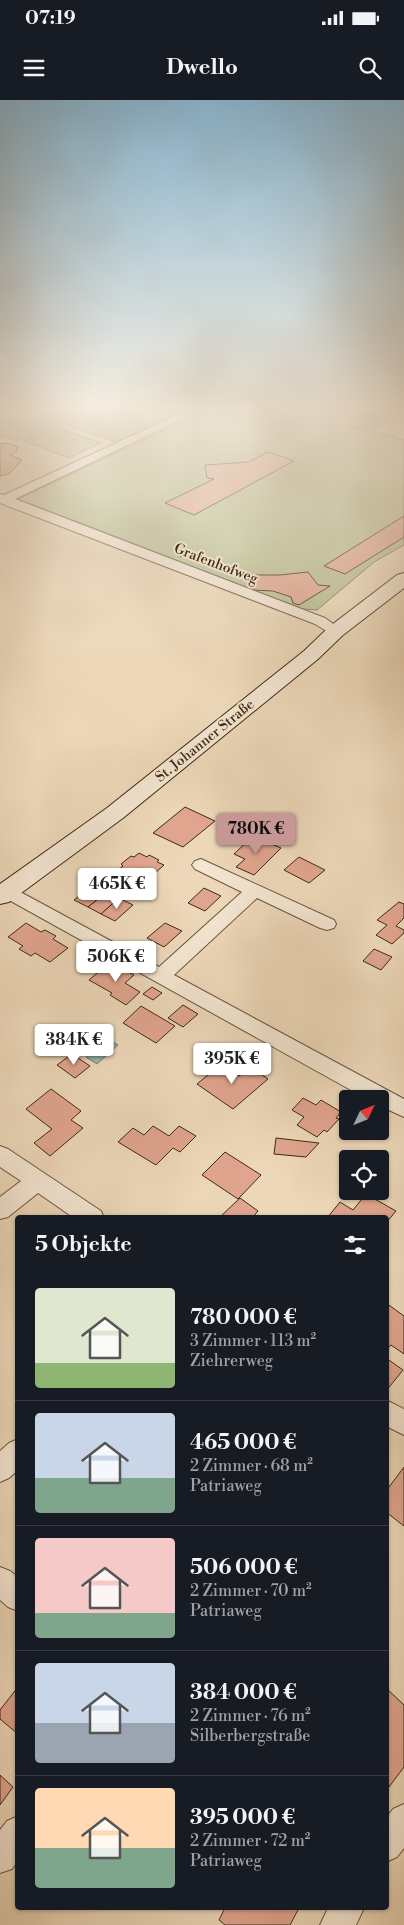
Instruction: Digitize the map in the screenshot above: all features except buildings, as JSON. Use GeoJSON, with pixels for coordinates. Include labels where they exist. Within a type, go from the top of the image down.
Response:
{"type":"FeatureCollection","features":[{"type":"Feature","properties":{"kind":"street"},"geometry":{"type":"LineString","coordinates":[[2,499],[17,492]]}},
{"type":"Feature","properties":{"kind":"street","name":"Grafenhofweg"},"geometry":{"type":"LineString","coordinates":[[2,499],[320,622],[336,631]]}},
{"type":"Feature","properties":{"kind":"street","name":"St. Johanner Straße"},"geometry":{"type":"LineString","coordinates":[[3,894],[115,813],[311,655],[336,631],[404,579]]}},
{"type":"Feature","properties":{"kind":"street"},"geometry":{"type":"LineString","coordinates":[[201,864],[326,924]]}},
{"type":"Feature","properties":{"kind":"street"},"geometry":{"type":"LineString","coordinates":[[161,976],[255,890]]}},
{"type":"Feature","properties":{"kind":"street"},"geometry":{"type":"LineString","coordinates":[[3,894],[161,976],[404,1109]]}},
{"type":"Feature","properties":{"kind":"street"},"geometry":{"type":"LineString","coordinates":[[0,1156],[89,1215]]}},
{"type":"Feature","properties":{"kind":"street"},"geometry":{"type":"LineString","coordinates":[[0,1210],[38,1180]]}},
{"type":"Feature","properties":{"kind":"street"},"geometry":{"type":"LineString","coordinates":[[389,1414],[404,1423]]}},
{"type":"Feature","properties":{"kind":"street"},"geometry":{"type":"LineString","coordinates":[[0,1469],[15,1455]]}},
{"type":"Feature","properties":{"kind":"street"},"geometry":{"type":"LineString","coordinates":[[0,1581],[15,1594]]}},
{"type":"Feature","properties":{"kind":"street"},"geometry":{"type":"LineString","coordinates":[[389,1842],[404,1820]]}},
{"type":"Feature","properties":{"kind":"street"},"geometry":{"type":"LineString","coordinates":[[0,1857],[15,1836]]}},
{"type":"Feature","properties":{"kind":"street"},"geometry":{"type":"LineString","coordinates":[[337,1925],[346,1910]]}},
{"type":"Feature","properties":{"kind":"green space"},"geometry":{"type":"Polygon","coordinates":[[[33,492],[404,492],[404,545],[374,562],[317,610],[303,609],[18,499],[33,492]]]}},
{"type":"Feature","properties":{"kind":"water"},"geometry":{"type":"Polygon","coordinates":[[[107,1039],[118,1045],[97,1064],[86,1057],[107,1039]]]}}]}
